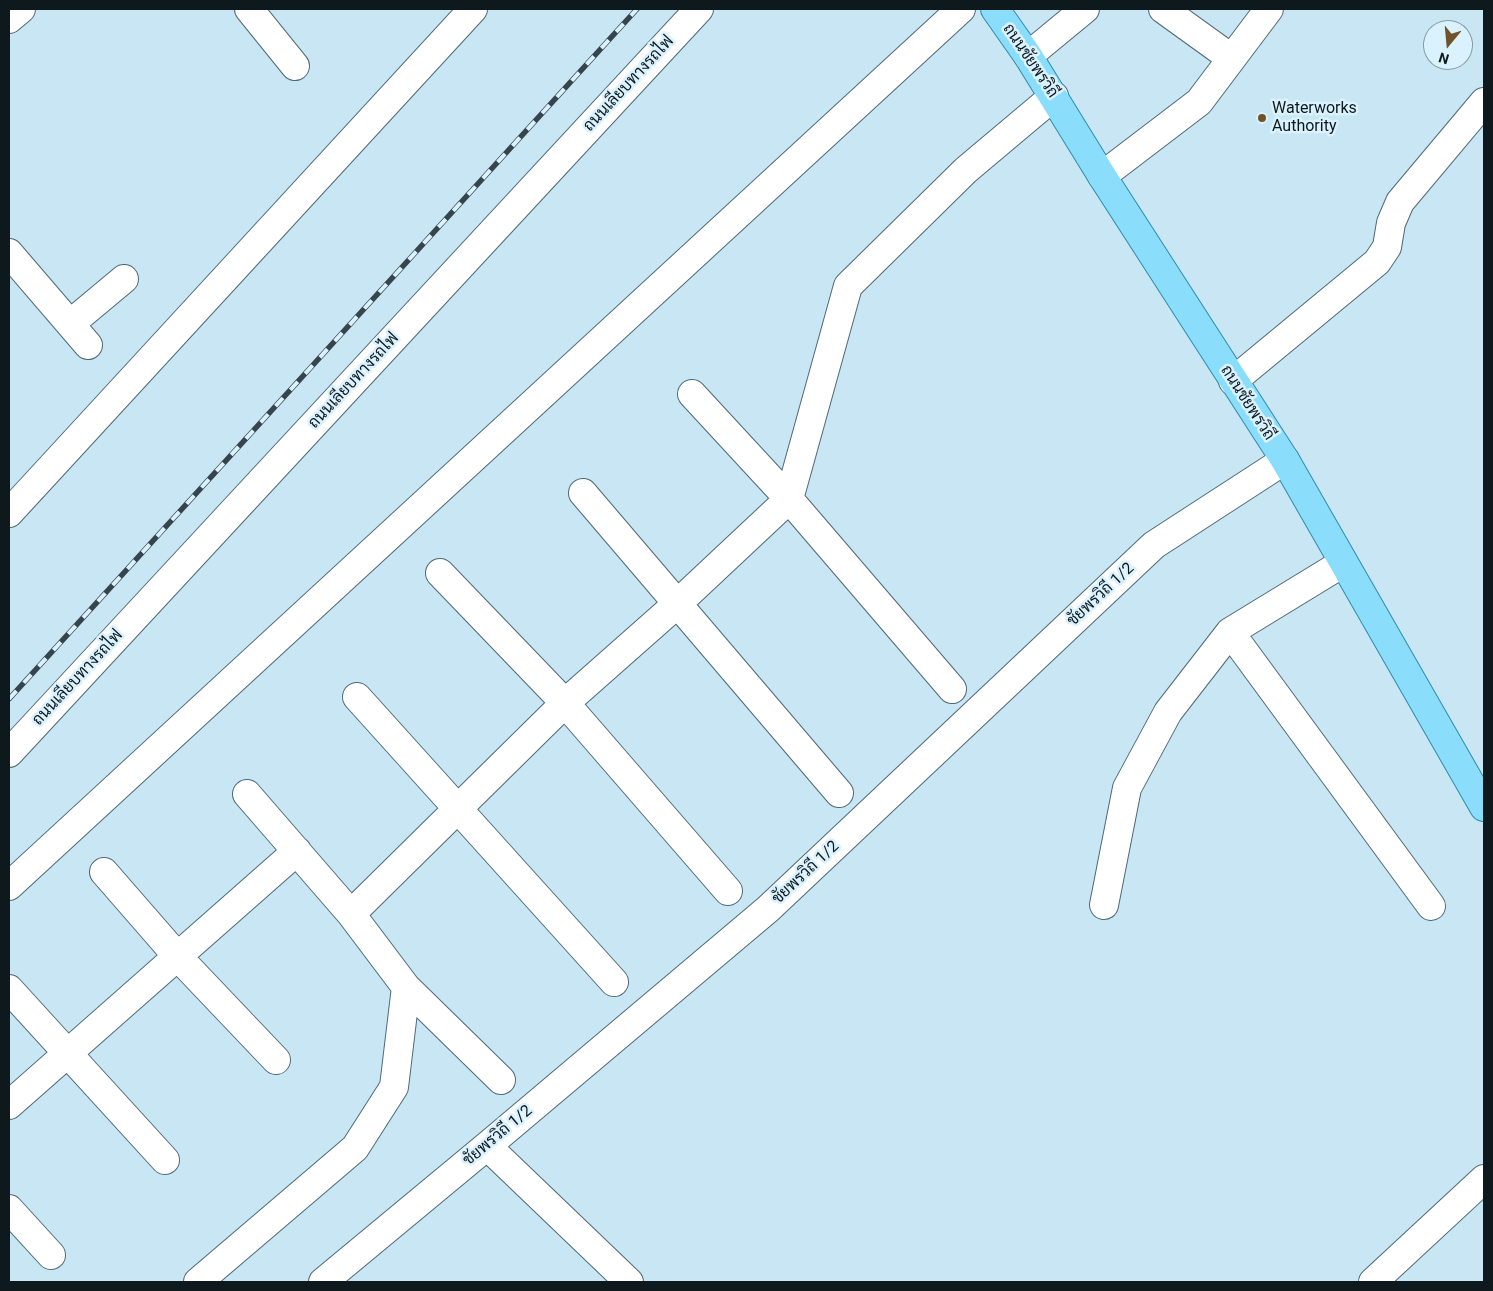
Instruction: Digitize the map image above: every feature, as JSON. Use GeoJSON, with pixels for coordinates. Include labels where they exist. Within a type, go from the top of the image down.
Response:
{"type":"FeatureCollection","features":[{"type":"Feature","properties":{"kind":"main road","name":"ถนนชัยพรวิถี"},"geometry":{"type":"LineString","coordinates":[[995,9],[1054,96],[1102,176],[1284,460],[1484,807]]}},
{"type":"Feature","properties":{"kind":"street"},"geometry":{"type":"LineString","coordinates":[[9,19],[21,9]]}},
{"type":"Feature","properties":{"kind":"street"},"geometry":{"type":"LineString","coordinates":[[249,9],[295,66]]}},
{"type":"Feature","properties":{"kind":"street"},"geometry":{"type":"LineString","coordinates":[[9,513],[473,9]]}},
{"type":"Feature","properties":{"kind":"street","name":"ถนนเลียบทางรถไฟ"},"geometry":{"type":"LineString","coordinates":[[9,754],[699,9]]}},
{"type":"Feature","properties":{"kind":"street"},"geometry":{"type":"LineString","coordinates":[[9,886],[961,9]]}},
{"type":"Feature","properties":{"kind":"street"},"geometry":{"type":"LineString","coordinates":[[1028,56],[1086,9]]}},
{"type":"Feature","properties":{"kind":"street"},"geometry":{"type":"LineString","coordinates":[[1163,9],[1231,58]]}},
{"type":"Feature","properties":{"kind":"street"},"geometry":{"type":"LineString","coordinates":[[1102,176],[1199,102],[1268,9]]}},
{"type":"Feature","properties":{"kind":"street"},"geometry":{"type":"LineString","coordinates":[[351,914],[565,703],[677,604],[789,500],[848,286],[966,170],[1054,96]]}},
{"type":"Feature","properties":{"kind":"street"},"geometry":{"type":"LineString","coordinates":[[1233,381],[1377,262],[1387,247],[1391,223],[1400,202],[1484,102]]}},
{"type":"Feature","properties":{"kind":"street"},"geometry":{"type":"LineString","coordinates":[[9,253],[88,345]]}},
{"type":"Feature","properties":{"kind":"street"},"geometry":{"type":"LineString","coordinates":[[70,324],[124,279]]}},
{"type":"Feature","properties":{"kind":"street"},"geometry":{"type":"LineString","coordinates":[[692,394],[789,500],[952,689]]}},
{"type":"Feature","properties":{"kind":"street","name":"ชัยพรวิถี 1/2"},"geometry":{"type":"LineString","coordinates":[[323,1282],[768,909],[1154,545],[1284,460]]}},
{"type":"Feature","properties":{"kind":"street"},"geometry":{"type":"LineString","coordinates":[[583,493],[839,793]]}},
{"type":"Feature","properties":{"kind":"street"},"geometry":{"type":"LineString","coordinates":[[1104,905],[1127,788],[1168,712],[1230,632],[1343,563]]}},
{"type":"Feature","properties":{"kind":"street"},"geometry":{"type":"LineString","coordinates":[[440,573],[565,703],[728,891]]}},
{"type":"Feature","properties":{"kind":"street"},"geometry":{"type":"LineString","coordinates":[[1230,632],[1431,906]]}},
{"type":"Feature","properties":{"kind":"street"},"geometry":{"type":"LineString","coordinates":[[357,697],[614,982]]}},
{"type":"Feature","properties":{"kind":"street"},"geometry":{"type":"LineString","coordinates":[[247,794],[351,914],[406,987],[500,1080]]}},
{"type":"Feature","properties":{"kind":"street"},"geometry":{"type":"LineString","coordinates":[[9,1105],[297,851]]}},
{"type":"Feature","properties":{"kind":"street"},"geometry":{"type":"LineString","coordinates":[[104,872],[178,957],[276,1060]]}},
{"type":"Feature","properties":{"kind":"street"},"geometry":{"type":"LineString","coordinates":[[198,1282],[355,1148],[394,1088],[406,987]]}},
{"type":"Feature","properties":{"kind":"street"},"geometry":{"type":"LineString","coordinates":[[9,989],[164,1160]]}},
{"type":"Feature","properties":{"kind":"street"},"geometry":{"type":"LineString","coordinates":[[487,1146],[629,1282]]}},
{"type":"Feature","properties":{"kind":"street"},"geometry":{"type":"LineString","coordinates":[[1373,1282],[1484,1179]]}},
{"type":"Feature","properties":{"kind":"street"},"geometry":{"type":"LineString","coordinates":[[9,1209],[51,1255]]}},
{"type":"Feature","properties":{"kind":"railway"},"geometry":{"type":"LineString","coordinates":[[9,699],[637,9]]}},
{"type":"Feature","properties":{"kind":"place","name":"Waterworks Authority"},"geometry":{"type":"Point","coordinates":[1262,118]}}]}
